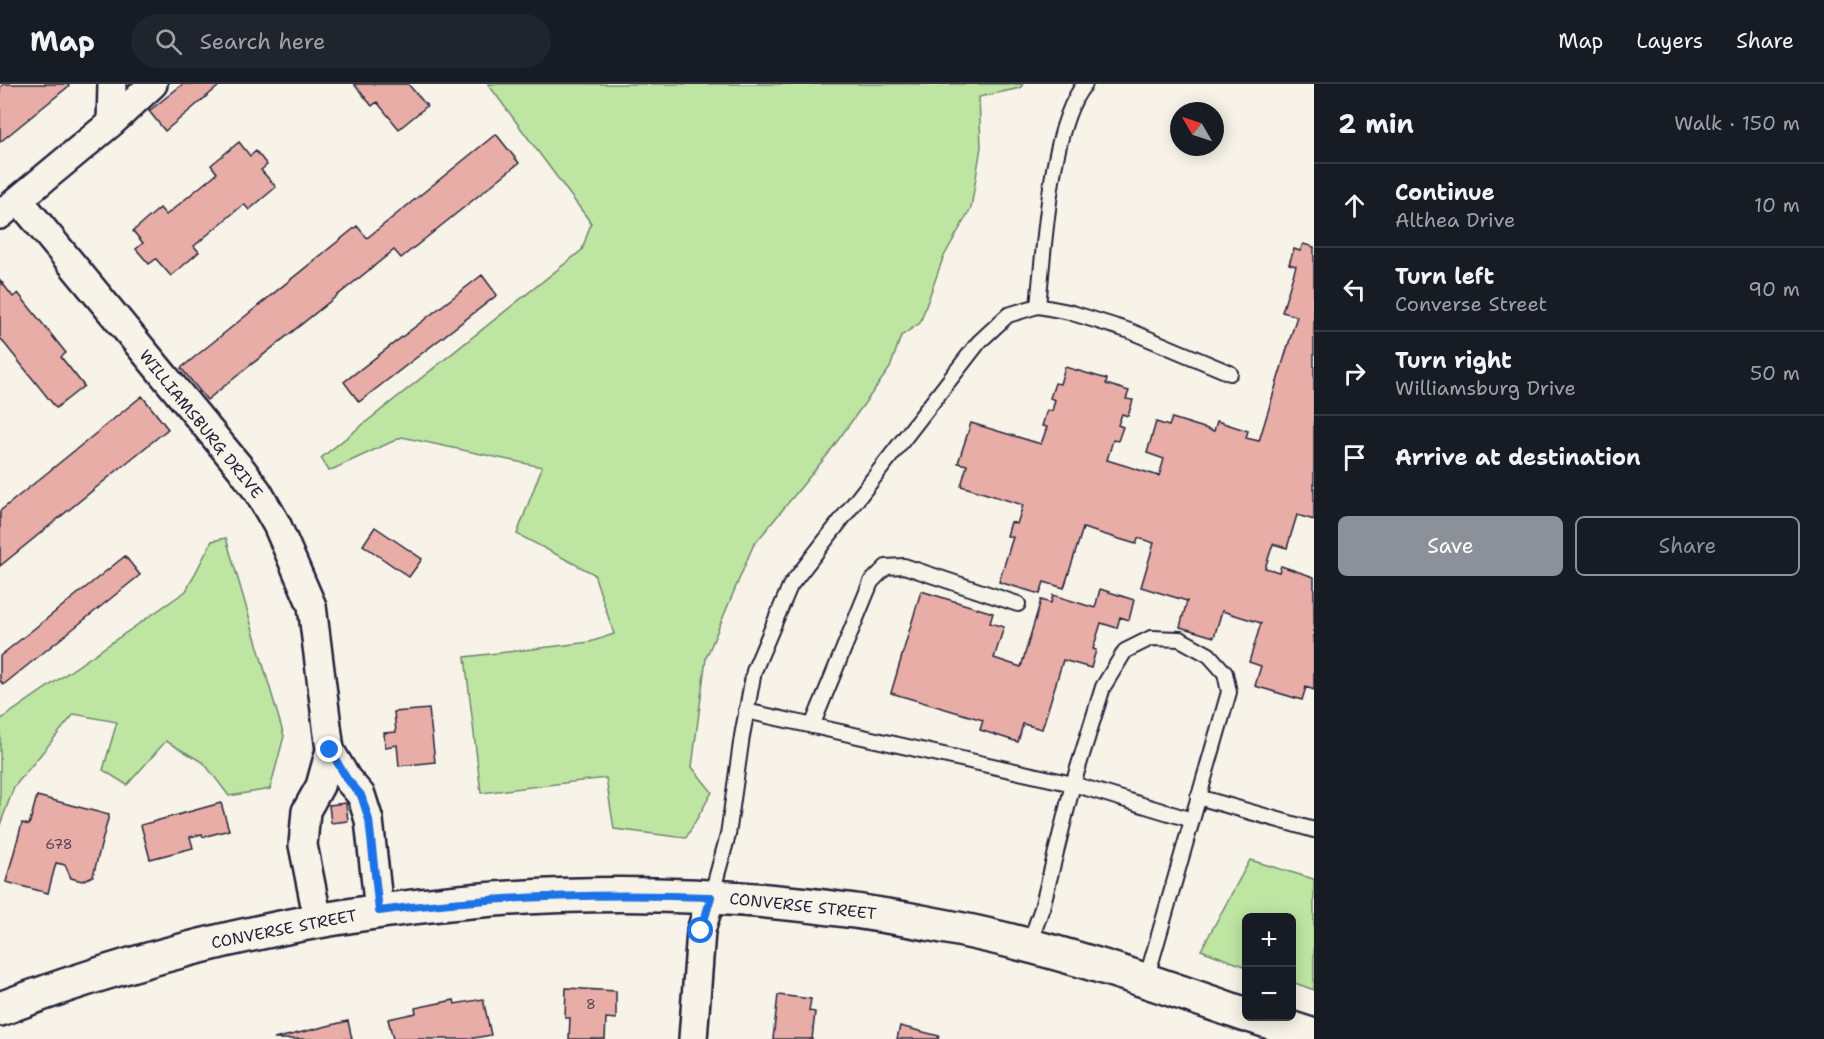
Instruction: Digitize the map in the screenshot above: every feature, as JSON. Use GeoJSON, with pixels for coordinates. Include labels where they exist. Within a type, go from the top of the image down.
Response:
{"type":"FeatureCollection","features":[{"type":"Feature","properties":{"kind":"main road","name":"CONVERSE STREET"},"geometry":{"type":"LineString","coordinates":[[0,1009],[82,979],[158,956],[318,920],[502,897],[576,894],[711,897],[780,902],[867,912],[958,928],[1029,945],[1146,980],[1242,1014]]}},
{"type":"Feature","properties":{"kind":"main road"},"geometry":{"type":"LineString","coordinates":[[1265,1021],[1314,1036]]}},
{"type":"Feature","properties":{"kind":"street"},"geometry":{"type":"LineString","coordinates":[[111,123],[112,84]]}},
{"type":"Feature","properties":{"kind":"street"},"geometry":{"type":"LineString","coordinates":[[10,208],[111,123],[153,84]]}},
{"type":"Feature","properties":{"kind":"street","name":"WILLIAMSBURG DRIVE"},"geometry":{"type":"LineString","coordinates":[[10,208],[242,470],[268,508],[286,543],[312,606],[330,750],[320,786],[306,811],[303,845],[318,920]]}},
{"type":"Feature","properties":{"kind":"street","name":"WILLIAMSBURG DRIVE"},"geometry":{"type":"LineString","coordinates":[[330,750],[347,779],[361,795],[369,820],[379,911]]}},
{"type":"Feature","properties":{"kind":"street"},"geometry":{"type":"LineString","coordinates":[[693,1039],[701,931],[711,897]]}},
{"type":"Feature","properties":{"kind":"lane"},"geometry":{"type":"LineString","coordinates":[[1038,306],[1046,225],[1060,135],[1078,92],[1085,84]]}},
{"type":"Feature","properties":{"kind":"lane"},"geometry":{"type":"LineString","coordinates":[[711,897],[728,835],[754,671],[790,586],[979,342],[1008,315],[1038,306],[1069,312],[1130,331],[1230,373]]}},
{"type":"Feature","properties":{"kind":"lane"},"geometry":{"type":"LineString","coordinates":[[812,726],[871,582],[886,567],[904,566],[1018,604]]}},
{"type":"Feature","properties":{"kind":"lane"},"geometry":{"type":"LineString","coordinates":[[1029,945],[1042,908],[1073,784],[1103,687],[1125,651],[1151,638],[1180,639],[1209,655],[1225,673],[1229,692],[1146,980]]}},
{"type":"Feature","properties":{"kind":"lane"},"geometry":{"type":"LineString","coordinates":[[746,711],[1073,784],[1192,820]]}},
{"type":"Feature","properties":{"kind":"lane"},"geometry":{"type":"LineString","coordinates":[[1198,798],[1314,830]]}},
{"type":"Feature","properties":{"kind":"green space"},"geometry":{"type":"Polygon","coordinates":[[[488,84],[1023,84],[1020,88],[979,97],[981,147],[971,208],[943,258],[920,323],[901,336],[890,368],[828,454],[753,546],[706,658],[692,767],[712,792],[686,838],[614,829],[606,778],[481,793],[465,657],[590,642],[614,634],[594,574],[517,534],[542,467],[402,437],[329,471],[321,458],[582,250],[591,223],[488,84]]]}},
{"type":"Feature","properties":{"kind":"green space"},"geometry":{"type":"Polygon","coordinates":[[[226,538],[284,736],[270,789],[229,796],[204,763],[166,741],[127,785],[103,770],[117,722],[74,714],[14,787],[0,825],[0,720],[186,591],[212,541],[226,538]]]}},
{"type":"Feature","properties":{"kind":"green space"},"geometry":{"type":"Polygon","coordinates":[[[1250,860],[1314,879],[1314,990],[1296,983],[1296,913],[1242,913],[1242,965],[1201,950],[1250,860]]]}},
{"type":"Feature","properties":{"kind":"building"},"geometry":{"type":"Polygon","coordinates":[[[4,84],[67,84],[69,86],[0,142],[0,87],[4,84]]]}},
{"type":"Feature","properties":{"kind":"building"},"geometry":{"type":"Polygon","coordinates":[[[183,84],[217,84],[219,86],[165,131],[149,111],[183,84]]]}},
{"type":"Feature","properties":{"kind":"building"},"geometry":{"type":"Polygon","coordinates":[[[354,84],[408,84],[427,106],[399,129],[377,102],[372,106],[354,84]]]}},
{"type":"Feature","properties":{"kind":"building"},"geometry":{"type":"Polygon","coordinates":[[[496,134],[519,163],[401,258],[394,250],[207,400],[181,368],[357,226],[367,238],[496,134]]]}},
{"type":"Feature","properties":{"kind":"building"},"geometry":{"type":"Polygon","coordinates":[[[239,142],[250,156],[256,151],[267,165],[261,170],[276,187],[249,210],[244,204],[194,246],[199,252],[171,276],[156,259],[149,264],[136,249],[143,243],[133,231],[160,208],[166,215],[217,173],[211,165],[239,142]]]}},
{"type":"Feature","properties":{"kind":"building"},"geometry":{"type":"Polygon","coordinates":[[[1303,244],[1314,247],[1314,520],[1297,515],[1287,548],[1273,544],[1265,568],[1279,572],[1281,566],[1314,577],[1314,690],[1306,687],[1302,700],[1255,686],[1261,666],[1249,662],[1261,623],[1222,611],[1214,637],[1180,627],[1187,601],[1141,587],[1154,543],[1138,538],[1136,544],[1083,528],[1064,588],[1044,582],[1040,594],[999,582],[1013,537],[1007,536],[1011,522],[1017,524],[1023,505],[961,486],[967,465],[958,463],[971,423],[1041,444],[1047,427],[1042,426],[1047,410],[1052,411],[1055,400],[1050,398],[1055,383],[1060,384],[1065,367],[1107,379],[1106,384],[1129,391],[1126,399],[1133,400],[1128,416],[1122,414],[1118,425],[1123,427],[1118,441],[1113,440],[1107,460],[1159,476],[1164,459],[1147,453],[1156,422],[1169,426],[1172,418],[1214,431],[1217,421],[1248,431],[1246,438],[1259,441],[1297,316],[1282,312],[1296,266],[1289,264],[1294,249],[1300,251],[1303,244]]]}},
{"type":"Feature","properties":{"kind":"building"},"geometry":{"type":"Polygon","coordinates":[[[482,275],[497,295],[359,402],[344,382],[482,275]]]}},
{"type":"Feature","properties":{"kind":"building"},"geometry":{"type":"Polygon","coordinates":[[[0,280],[13,297],[18,293],[66,353],[61,357],[84,386],[56,408],[0,338],[0,280]]]}},
{"type":"Feature","properties":{"kind":"building"},"geometry":{"type":"Polygon","coordinates":[[[142,396],[168,429],[0,566],[0,511],[142,396]]]}},
{"type":"Feature","properties":{"kind":"building"},"geometry":{"type":"Polygon","coordinates":[[[375,527],[422,559],[409,577],[363,545],[375,527]]]}},
{"type":"Feature","properties":{"kind":"building"},"geometry":{"type":"Polygon","coordinates":[[[125,556],[140,575],[3,685],[0,680],[0,656],[125,556]]]}},
{"type":"Feature","properties":{"kind":"building"},"geometry":{"type":"Polygon","coordinates":[[[1100,589],[1134,600],[1129,620],[1120,617],[1117,628],[1101,623],[1093,649],[1096,650],[1091,668],[1063,660],[1042,729],[1023,724],[1018,742],[980,730],[983,720],[891,693],[921,591],[993,613],[990,623],[1004,627],[994,658],[1021,667],[1041,600],[1051,603],[1053,595],[1095,608],[1100,589]]]}},
{"type":"Feature","properties":{"kind":"building"},"geometry":{"type":"Polygon","coordinates":[[[429,709],[435,762],[399,766],[397,745],[385,747],[384,733],[396,732],[394,712],[429,709]]]}},
{"type":"Feature","properties":{"kind":"building"},"geometry":{"type":"Polygon","coordinates":[[[37,796],[109,815],[93,876],[82,881],[71,878],[65,865],[56,863],[48,893],[6,882],[22,823],[29,825],[37,796]]]}},
{"type":"Feature","properties":{"kind":"building"},"geometry":{"type":"Polygon","coordinates":[[[221,803],[229,830],[203,837],[202,834],[190,837],[193,848],[150,859],[141,825],[221,803]]]}},
{"type":"Feature","properties":{"kind":"building"},"geometry":{"type":"Polygon","coordinates":[[[346,803],[348,821],[331,823],[329,805],[346,803]]]}},
{"type":"Feature","properties":{"kind":"building"},"geometry":{"type":"Polygon","coordinates":[[[566,988],[616,991],[616,1019],[606,1018],[605,1039],[569,1039],[570,1018],[565,1018],[566,988]]]}},
{"type":"Feature","properties":{"kind":"building"},"geometry":{"type":"Polygon","coordinates":[[[778,995],[811,999],[809,1011],[815,1012],[812,1039],[773,1039],[778,995]]]}},
{"type":"Feature","properties":{"kind":"building"},"geometry":{"type":"Polygon","coordinates":[[[483,999],[491,1035],[469,1039],[393,1039],[388,1019],[416,1013],[415,1008],[454,1000],[455,1004],[483,999]]]}},
{"type":"Feature","properties":{"kind":"building"},"geometry":{"type":"Polygon","coordinates":[[[348,1021],[352,1039],[274,1039],[348,1021]]]}},
{"type":"Feature","properties":{"kind":"building"},"geometry":{"type":"Polygon","coordinates":[[[900,1026],[939,1036],[938,1039],[897,1039],[900,1026]]]}},
{"type":"Feature","properties":{"kind":"route"},"geometry":{"type":"LineString","coordinates":[[330,750],[347,779],[361,795],[369,820],[379,911],[502,897],[576,894],[711,897],[701,931]]}}]}
